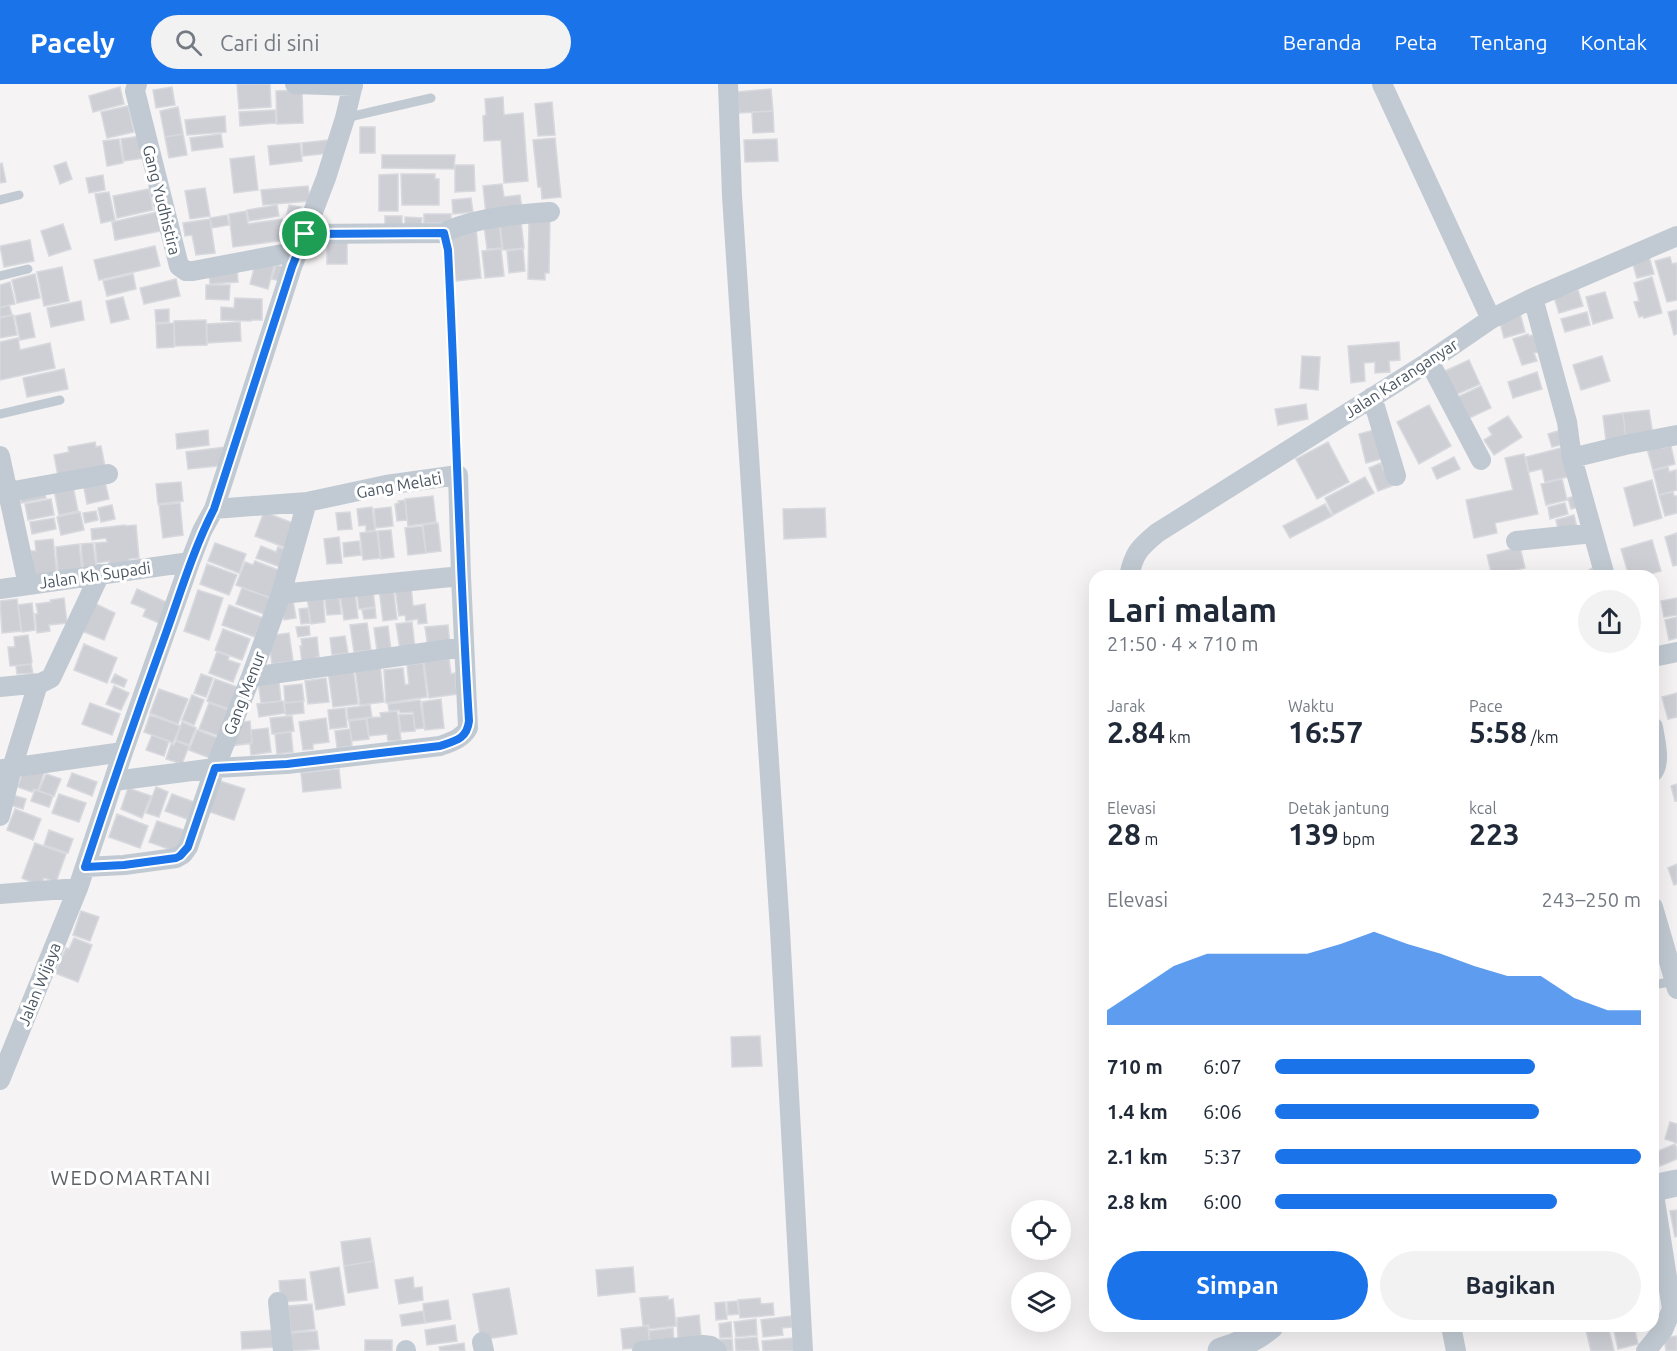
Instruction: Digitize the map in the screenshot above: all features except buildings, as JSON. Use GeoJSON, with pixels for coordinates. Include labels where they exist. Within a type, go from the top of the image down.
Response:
{"type":"FeatureCollection","features":[{"type":"Feature","properties":{"kind":"main road"},"geometry":{"type":"LineString","coordinates":[[1659,1186],[1677,1182]]}},
{"type":"Feature","properties":{"kind":"main road"},"geometry":{"type":"LineString","coordinates":[[1221,1351],[1263,1334]]}},
{"type":"Feature","properties":{"kind":"street","name":"Gang Yudhistira"},"geometry":{"type":"LineString","coordinates":[[137,84],[135,91],[179,266],[186,272],[193,271],[302,243]]}},
{"type":"Feature","properties":{"kind":"street"},"geometry":{"type":"LineString","coordinates":[[114,781],[190,562],[202,531],[214,509],[302,243],[327,178],[353,85],[296,84]]}},
{"type":"Feature","properties":{"kind":"street"},"geometry":{"type":"LineString","coordinates":[[728,84],[732,196],[780,930],[803,1351]]}},
{"type":"Feature","properties":{"kind":"street"},"geometry":{"type":"LineString","coordinates":[[1382,84],[1491,319]]}},
{"type":"Feature","properties":{"kind":"street"},"geometry":{"type":"LineString","coordinates":[[302,243],[444,233],[463,225],[511,216],[550,212]]}},
{"type":"Feature","properties":{"kind":"street","name":"Jalan Karanganyar"},"geometry":{"type":"LineString","coordinates":[[1130,570],[1141,546],[1157,533],[1429,361],[1491,319],[1533,298],[1677,236]]}},
{"type":"Feature","properties":{"kind":"street"},"geometry":{"type":"LineString","coordinates":[[1533,298],[1567,422],[1572,458],[1603,570]]}},
{"type":"Feature","properties":{"kind":"street"},"geometry":{"type":"LineString","coordinates":[[1429,361],[1481,460]]}},
{"type":"Feature","properties":{"kind":"street"},"geometry":{"type":"LineString","coordinates":[[1372,397],[1396,476]]}},
{"type":"Feature","properties":{"kind":"street"},"geometry":{"type":"LineString","coordinates":[[1572,458],[1677,435]]}},
{"type":"Feature","properties":{"kind":"street"},"geometry":{"type":"LineString","coordinates":[[0,456],[27,585]]}},
{"type":"Feature","properties":{"kind":"street"},"geometry":{"type":"LineString","coordinates":[[8,492],[108,474]]}},
{"type":"Feature","properties":{"kind":"street","name":"Gang Melati"},"geometry":{"type":"LineString","coordinates":[[114,781],[215,768],[287,764],[440,746],[464,735],[468,728],[458,475],[386,485],[307,502],[214,509]]}},
{"type":"Feature","properties":{"kind":"street","name":"Gang Menur"},"geometry":{"type":"LineString","coordinates":[[85,867],[176,858],[188,847],[280,594],[307,502]]}},
{"type":"Feature","properties":{"kind":"street"},"geometry":{"type":"LineString","coordinates":[[1516,541],[1593,533]]}},
{"type":"Feature","properties":{"kind":"street","name":"Jalan Kh Supadi"},"geometry":{"type":"LineString","coordinates":[[0,589],[190,562]]}},
{"type":"Feature","properties":{"kind":"street"},"geometry":{"type":"LineString","coordinates":[[0,687],[38,684],[51,678],[99,574]]}},
{"type":"Feature","properties":{"kind":"street"},"geometry":{"type":"LineString","coordinates":[[280,594],[461,576]]}},
{"type":"Feature","properties":{"kind":"street"},"geometry":{"type":"LineString","coordinates":[[250,677],[464,647]]}},
{"type":"Feature","properties":{"kind":"street"},"geometry":{"type":"LineString","coordinates":[[1659,656],[1677,652]]}},
{"type":"Feature","properties":{"kind":"street"},"geometry":{"type":"LineString","coordinates":[[1,812],[6,769],[38,684]]}},
{"type":"Feature","properties":{"kind":"street"},"geometry":{"type":"LineString","coordinates":[[6,769],[123,753]]}},
{"type":"Feature","properties":{"kind":"street","name":"Jalan Wijaya"},"geometry":{"type":"LineString","coordinates":[[0,1080],[78,888],[114,781]]}},
{"type":"Feature","properties":{"kind":"street"},"geometry":{"type":"LineString","coordinates":[[0,894],[78,888]]}},
{"type":"Feature","properties":{"kind":"street"},"geometry":{"type":"LineString","coordinates":[[1659,927],[1676,985]]}},
{"type":"Feature","properties":{"kind":"street"},"geometry":{"type":"LineString","coordinates":[[1646,1351],[1662,1330],[1674,1303],[1659,1221]]}},
{"type":"Feature","properties":{"kind":"street"},"geometry":{"type":"LineString","coordinates":[[278,1302],[283,1351]]}},
{"type":"Feature","properties":{"kind":"street"},"geometry":{"type":"LineString","coordinates":[[1452,1332],[1456,1351]]}},
{"type":"Feature","properties":{"kind":"street"},"geometry":{"type":"LineString","coordinates":[[642,1351],[703,1345],[711,1346],[717,1351]]}},
{"type":"Feature","properties":{"kind":"lane"},"geometry":{"type":"LineString","coordinates":[[345,118],[431,98]]}},
{"type":"Feature","properties":{"kind":"lane"},"geometry":{"type":"LineString","coordinates":[[0,200],[19,195]]}},
{"type":"Feature","properties":{"kind":"lane"},"geometry":{"type":"LineString","coordinates":[[0,276],[28,269]]}},
{"type":"Feature","properties":{"kind":"lane"},"geometry":{"type":"LineString","coordinates":[[0,414],[60,400]]}},
{"type":"Feature","properties":{"kind":"lane"},"geometry":{"type":"LineString","coordinates":[[1659,985],[1676,985]]}},
{"type":"Feature","properties":{"kind":"path"},"geometry":{"type":"LineString","coordinates":[[444,233],[448,250],[458,475]]}},
{"type":"Feature","properties":{"kind":"district","name":"WEDOMARTANI"},"geometry":{"type":"Point","coordinates":[131,1178]}},
{"type":"Feature","properties":{"kind":"route"},"geometry":{"type":"LineString","coordinates":[[444,233],[447,240],[468,728],[464,735],[440,746],[287,764],[215,768],[188,847],[180,856],[151,862],[85,867],[190,562],[202,531],[214,509],[292,267],[305,234],[444,233]]}}]}
